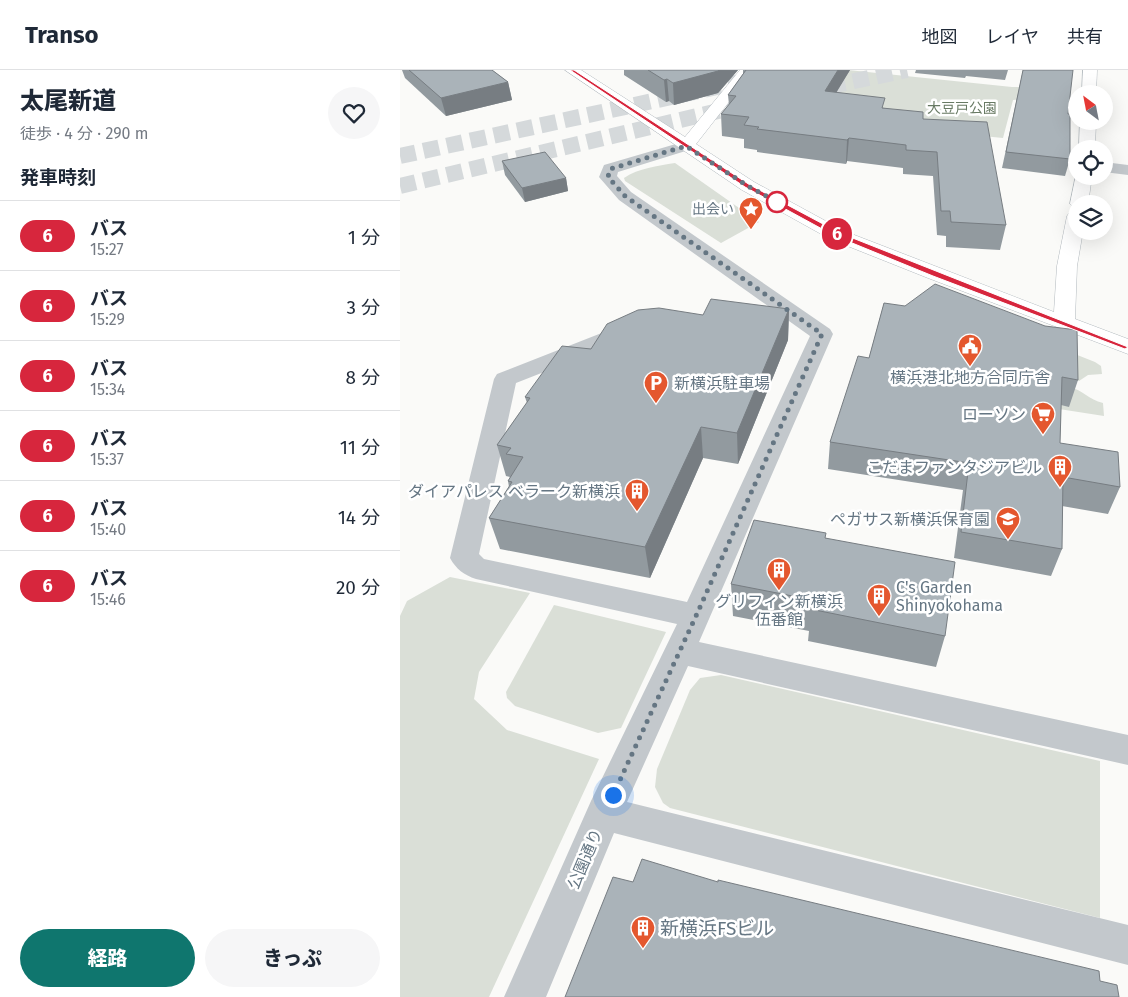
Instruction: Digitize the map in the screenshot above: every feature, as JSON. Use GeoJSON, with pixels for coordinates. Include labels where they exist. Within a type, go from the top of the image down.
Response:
{"type":"FeatureCollection","features":[{"type":"Feature","properties":{"kind":"street"},"geometry":{"type":"LineString","coordinates":[[572,70],[748,186],[837,234],[935,274],[1128,347]]}},
{"type":"Feature","properties":{"kind":"street"},"geometry":{"type":"LineString","coordinates":[[686,146],[747,70]]}},
{"type":"Feature","properties":{"kind":"street"},"geometry":{"type":"LineString","coordinates":[[1089,85],[1090,70]]}},
{"type":"Feature","properties":{"kind":"street","name":"公園通り"},"geometry":{"type":"LineString","coordinates":[[525,997],[604,813],[696,616],[822,334],[625,196],[608,177],[610,169],[686,146]]}},
{"type":"Feature","properties":{"kind":"street"},"geometry":{"type":"LineString","coordinates":[[1113,168],[1128,170]]}},
{"type":"Feature","properties":{"kind":"street"},"geometry":{"type":"LineString","coordinates":[[1064,322],[1067,266],[1072,240]]}},
{"type":"Feature","properties":{"kind":"street"},"geometry":{"type":"LineString","coordinates":[[746,306],[774,300]]}},
{"type":"Feature","properties":{"kind":"street"},"geometry":{"type":"LineString","coordinates":[[652,325],[633,329],[505,379],[464,558],[476,568],[696,616]]}},
{"type":"Feature","properties":{"kind":"street"},"geometry":{"type":"LineString","coordinates":[[680,651],[1128,750]]}},
{"type":"Feature","properties":{"kind":"street"},"geometry":{"type":"LineString","coordinates":[[604,813],[1128,945]]}},
{"type":"Feature","properties":{"kind":"green space","name":"大豆戸公園"},"geometry":{"type":"Polygon","coordinates":[[[758,70],[848,70],[1012,87],[1063,88],[1066,96],[1013,100],[1003,138],[892,127],[758,70]]]}},
{"type":"Feature","properties":{"kind":"green space"},"geometry":{"type":"Polygon","coordinates":[[[675,163],[759,222],[721,243],[625,181],[624,178],[655,166],[675,163]]]}},
{"type":"Feature","properties":{"kind":"green space"},"geometry":{"type":"Polygon","coordinates":[[[938,300],[1095,362],[1101,366],[1102,374],[1088,375],[1079,381],[1069,379],[938,300]]]}},
{"type":"Feature","properties":{"kind":"green space"},"geometry":{"type":"Polygon","coordinates":[[[1069,387],[1103,403],[1104,416],[1059,409],[1059,405],[1069,387]]]}},
{"type":"Feature","properties":{"kind":"green space"},"geometry":{"type":"Polygon","coordinates":[[[450,577],[530,593],[479,672],[474,699],[507,730],[599,759],[489,997],[400,997],[400,616],[407,601],[450,577]]]}},
{"type":"Feature","properties":{"kind":"green space"},"geometry":{"type":"Polygon","coordinates":[[[554,605],[666,632],[621,728],[598,733],[515,706],[507,698],[506,692],[554,605]]]}},
{"type":"Feature","properties":{"kind":"green space"},"geometry":{"type":"Polygon","coordinates":[[[721,675],[1100,761],[1100,918],[670,808],[663,803],[655,787],[657,769],[690,690],[700,678],[721,675]]]}},
{"type":"Feature","properties":{"kind":"building"},"geometry":{"type":"Polygon","coordinates":[[[409,70],[492,70],[508,82],[441,98],[409,70]]]}},
{"type":"Feature","properties":{"kind":"building"},"geometry":{"type":"Polygon","coordinates":[[[648,70],[719,70],[673,83],[648,70]]]}},
{"type":"Feature","properties":{"kind":"building"},"geometry":{"type":"Polygon","coordinates":[[[746,70],[838,70],[825,91],[885,98],[882,108],[923,112],[923,119],[987,122],[1006,225],[951,222],[950,211],[941,211],[937,152],[906,150],[906,145],[757,129],[759,127],[744,125],[749,117],[721,114],[736,96],[728,95],[746,70]]]}},
{"type":"Feature","properties":{"kind":"building"},"geometry":{"type":"Polygon","coordinates":[[[1023,70],[1073,70],[1071,85],[1068,85],[1068,130],[1070,130],[1070,140],[1068,140],[1068,159],[1006,152],[1023,70]]]}},
{"type":"Feature","properties":{"kind":"building"},"geometry":{"type":"Polygon","coordinates":[[[545,152],[566,178],[522,188],[502,161],[545,152]]]}},
{"type":"Feature","properties":{"kind":"building"},"geometry":{"type":"Polygon","coordinates":[[[935,284],[1045,326],[1077,330],[1078,380],[1062,377],[1060,443],[1118,452],[1120,487],[1063,477],[1062,549],[961,532],[969,463],[830,442],[858,356],[869,358],[884,303],[905,306],[935,284]]]}},
{"type":"Feature","properties":{"kind":"building"},"geometry":{"type":"Polygon","coordinates":[[[711,299],[789,309],[737,433],[701,427],[645,547],[489,518],[512,482],[508,481],[523,457],[506,454],[511,448],[497,445],[530,398],[525,397],[562,346],[591,349],[607,324],[638,310],[659,308],[703,315],[711,299]]]}},
{"type":"Feature","properties":{"kind":"building"},"geometry":{"type":"Polygon","coordinates":[[[754,520],[826,533],[825,538],[955,562],[945,636],[810,609],[813,600],[731,584],[754,520]]]}},
{"type":"Feature","properties":{"kind":"building"},"geometry":{"type":"Polygon","coordinates":[[[642,859],[718,882],[718,880],[1099,971],[1100,981],[1117,985],[1119,997],[565,997],[613,877],[633,882],[642,859]]]}},
{"type":"Feature","properties":{"kind":"tunnel"},"geometry":{"type":"LineString","coordinates":[[400,156],[795,70]]}},
{"type":"Feature","properties":{"kind":"tunnel"},"geometry":{"type":"LineString","coordinates":[[806,91],[907,70]]}},
{"type":"Feature","properties":{"kind":"tunnel"},"geometry":{"type":"LineString","coordinates":[[400,186],[761,101]]}},
{"type":"Feature","properties":{"kind":"bus line","name":"6"},"geometry":{"type":"LineString","coordinates":[[572,70],[748,186],[837,234],[935,274],[1128,347]]}},
{"type":"Feature","properties":{"kind":"place","name":"出会い"},"geometry":{"type":"Point","coordinates":[751,230]}},
{"type":"Feature","properties":{"kind":"place","name":"横浜港北地方合同庁舎"},"geometry":{"type":"Point","coordinates":[970,367]}},
{"type":"Feature","properties":{"kind":"place","name":"新横浜駐車場"},"geometry":{"type":"Point","coordinates":[656,404]}},
{"type":"Feature","properties":{"kind":"place","name":"ローソン"},"geometry":{"type":"Point","coordinates":[1043,435]}},
{"type":"Feature","properties":{"kind":"place","name":"こだまファンタジアビル"},"geometry":{"type":"Point","coordinates":[1060,488]}},
{"type":"Feature","properties":{"kind":"place","name":"ダイアパレス ベラーク新横浜"},"geometry":{"type":"Point","coordinates":[637,512]}},
{"type":"Feature","properties":{"kind":"place","name":"ペガサス新横浜保育園"},"geometry":{"type":"Point","coordinates":[1008,540]}},
{"type":"Feature","properties":{"kind":"place","name":"グリフィン新横浜 伍番館"},"geometry":{"type":"Point","coordinates":[779,591]}},
{"type":"Feature","properties":{"kind":"place","name":"C's Garden Shinyokohama"},"geometry":{"type":"Point","coordinates":[879,617]}},
{"type":"Feature","properties":{"kind":"place","name":"新横浜FSビル"},"geometry":{"type":"Point","coordinates":[643,949]}},
{"type":"Feature","properties":{"kind":"route"},"geometry":{"type":"LineString","coordinates":[[613,795],[757,482],[822,334],[625,196],[608,177],[610,169],[686,146],[748,186],[777,202]]}}]}
